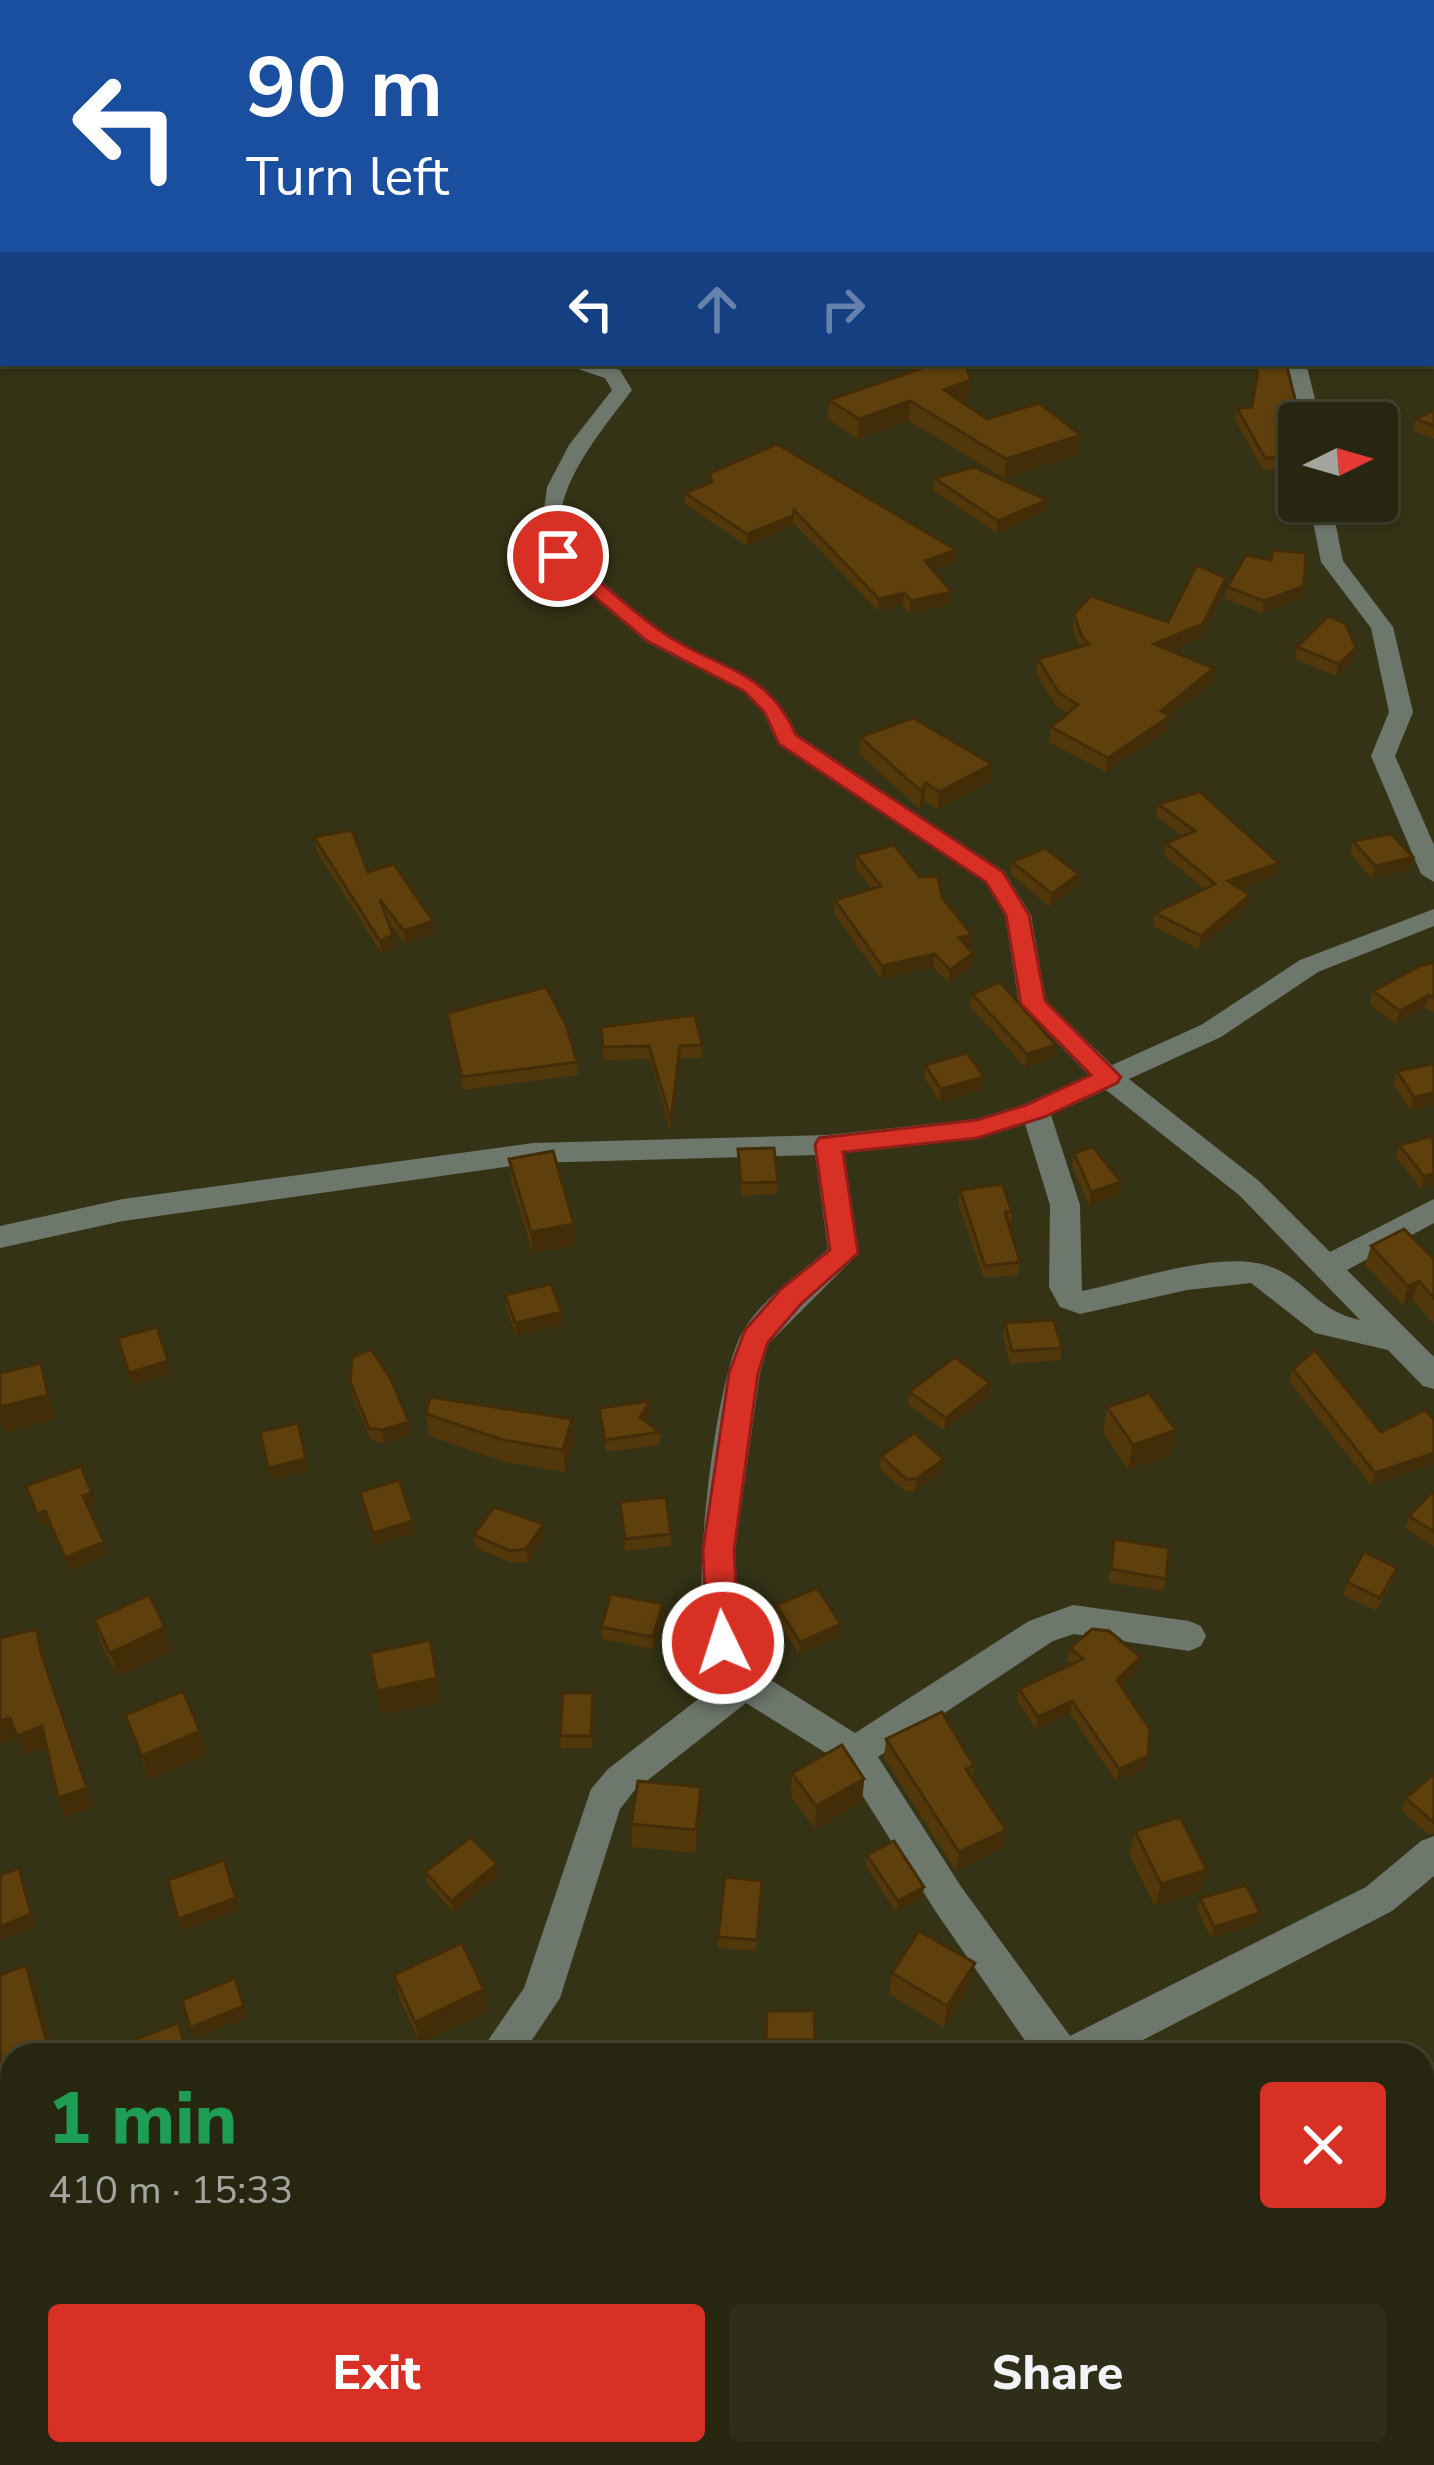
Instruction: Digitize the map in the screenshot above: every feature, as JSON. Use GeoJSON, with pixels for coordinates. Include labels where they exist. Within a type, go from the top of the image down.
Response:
{"type":"FeatureCollection","features":[{"type":"Feature","properties":{"kind":"street"},"geometry":{"type":"LineString","coordinates":[[582,366],[613,374],[622,390],[568,460],[554,506],[558,556],[654,637],[752,687],[775,710],[786,739],[995,877],[1018,915],[1033,1004],[1108,1077],[1249,1188],[1434,1377]]}},
{"type":"Feature","properties":{"kind":"street"},"geometry":{"type":"LineString","coordinates":[[1297,366],[1305,402]]}},
{"type":"Feature","properties":{"kind":"street"},"geometry":{"type":"LineString","coordinates":[[1324,522],[1332,562],[1382,627],[1401,712],[1383,756],[1434,874]]}},
{"type":"Feature","properties":{"kind":"street"},"geometry":{"type":"LineString","coordinates":[[0,1237],[123,1210],[533,1153],[828,1145],[956,1132],[1035,1111],[1211,1031],[1310,966],[1434,916]]}},
{"type":"Feature","properties":{"kind":"street"},"geometry":{"type":"LineString","coordinates":[[1035,1111],[1063,1192],[1064,1287],[1071,1299],[1080,1303],[1187,1279],[1250,1272],[1267,1277],[1326,1324],[1398,1340]]}},
{"type":"Feature","properties":{"kind":"street"},"geometry":{"type":"LineString","coordinates":[[828,1145],[844,1253],[791,1297],[755,1338],[744,1373],[718,1574],[723,1643],[745,1683],[855,1751],[949,1900],[1050,2043]]}},
{"type":"Feature","properties":{"kind":"street"},"geometry":{"type":"LineString","coordinates":[[1327,1267],[1434,1210]]}},
{"type":"Feature","properties":{"kind":"street"},"geometry":{"type":"LineString","coordinates":[[855,1751],[1041,1630],[1073,1619],[1189,1636]]}},
{"type":"Feature","properties":{"kind":"street"},"geometry":{"type":"LineString","coordinates":[[507,2043],[540,1998],[604,1801],[621,1780],[745,1683]]}},
{"type":"Feature","properties":{"kind":"street"},"geometry":{"type":"LineString","coordinates":[[1097,2043],[1379,1899],[1434,1853]]}},
{"type":"Feature","properties":{"kind":"building"},"geometry":{"type":"Polygon","coordinates":[[[928,366],[966,366],[971,380],[944,390],[987,419],[1039,403],[1081,435],[1006,459],[910,401],[859,419],[829,400],[928,366]]]}},
{"type":"Feature","properties":{"kind":"building"},"geometry":{"type":"Polygon","coordinates":[[[1259,366],[1287,366],[1295,402],[1278,402],[1278,457],[1265,458],[1237,408],[1252,407],[1259,366]]]}},
{"type":"Feature","properties":{"kind":"building"},"geometry":{"type":"Polygon","coordinates":[[[1434,410],[1434,426],[1416,419],[1434,410]]]}},
{"type":"Feature","properties":{"kind":"building"},"geometry":{"type":"Polygon","coordinates":[[[777,444],[956,550],[925,561],[952,592],[911,601],[904,593],[879,599],[794,510],[793,516],[747,534],[685,493],[712,482],[710,473],[777,444]]]}},
{"type":"Feature","properties":{"kind":"building"},"geometry":{"type":"Polygon","coordinates":[[[974,467],[1047,500],[998,521],[934,478],[974,467]]]}},
{"type":"Feature","properties":{"kind":"building"},"geometry":{"type":"Polygon","coordinates":[[[1272,550],[1306,553],[1304,586],[1264,601],[1227,587],[1246,555],[1271,560],[1272,550]]]}},
{"type":"Feature","properties":{"kind":"building"},"geometry":{"type":"Polygon","coordinates":[[[1197,565],[1226,578],[1203,624],[1154,644],[1214,668],[1161,711],[1170,716],[1108,758],[1051,727],[1078,705],[1059,693],[1038,659],[1089,644],[1074,614],[1091,596],[1168,622],[1197,565]]]}},
{"type":"Feature","properties":{"kind":"building"},"geometry":{"type":"Polygon","coordinates":[[[1328,616],[1345,623],[1356,648],[1339,664],[1297,647],[1328,616]]]}},
{"type":"Feature","properties":{"kind":"building"},"geometry":{"type":"Polygon","coordinates":[[[913,718],[992,764],[939,792],[926,783],[921,791],[860,737],[913,718]]]}},
{"type":"Feature","properties":{"kind":"building"},"geometry":{"type":"Polygon","coordinates":[[[1200,792],[1279,863],[1228,881],[1250,895],[1201,936],[1155,913],[1215,884],[1166,843],[1195,831],[1158,804],[1200,792]]]}},
{"type":"Feature","properties":{"kind":"building"},"geometry":{"type":"Polygon","coordinates":[[[352,830],[368,872],[394,864],[433,921],[404,931],[380,900],[393,935],[380,941],[314,837],[352,830]]]}},
{"type":"Feature","properties":{"kind":"building"},"geometry":{"type":"Polygon","coordinates":[[[1391,834],[1413,857],[1375,866],[1353,841],[1391,834]]]}},
{"type":"Feature","properties":{"kind":"building"},"geometry":{"type":"Polygon","coordinates":[[[894,845],[920,877],[938,876],[942,897],[972,935],[959,938],[973,953],[950,970],[935,954],[882,966],[835,900],[881,886],[856,855],[894,845]]]}},
{"type":"Feature","properties":{"kind":"building"},"geometry":{"type":"Polygon","coordinates":[[[1045,848],[1079,874],[1052,894],[1012,862],[1045,848]]]}},
{"type":"Feature","properties":{"kind":"building"},"geometry":{"type":"Polygon","coordinates":[[[1434,962],[1434,998],[1429,995],[1400,1011],[1373,991],[1420,966],[1434,962]]]}},
{"type":"Feature","properties":{"kind":"building"},"geometry":{"type":"Polygon","coordinates":[[[1000,982],[1056,1045],[1027,1054],[972,994],[1000,982]]]}},
{"type":"Feature","properties":{"kind":"building"},"geometry":{"type":"Polygon","coordinates":[[[546,987],[566,1024],[577,1062],[462,1077],[447,1013],[546,987]]]}},
{"type":"Feature","properties":{"kind":"building"},"geometry":{"type":"Polygon","coordinates":[[[695,1015],[702,1045],[680,1046],[671,1121],[649,1046],[603,1047],[601,1027],[695,1015]]]}},
{"type":"Feature","properties":{"kind":"building"},"geometry":{"type":"Polygon","coordinates":[[[967,1053],[984,1077],[941,1089],[925,1065],[967,1053]]]}},
{"type":"Feature","properties":{"kind":"building"},"geometry":{"type":"Polygon","coordinates":[[[1434,1064],[1434,1093],[1414,1097],[1397,1071],[1434,1064]]]}},
{"type":"Feature","properties":{"kind":"building"},"geometry":{"type":"Polygon","coordinates":[[[1433,1136],[1434,1174],[1424,1176],[1399,1145],[1433,1136]]]}},
{"type":"Feature","properties":{"kind":"building"},"geometry":{"type":"Polygon","coordinates":[[[1093,1147],[1121,1182],[1091,1192],[1074,1153],[1093,1147]]]}},
{"type":"Feature","properties":{"kind":"building"},"geometry":{"type":"Polygon","coordinates":[[[774,1148],[778,1182],[741,1183],[738,1149],[774,1148]]]}},
{"type":"Feature","properties":{"kind":"building"},"geometry":{"type":"Polygon","coordinates":[[[553,1151],[574,1224],[531,1232],[509,1159],[553,1151]]]}},
{"type":"Feature","properties":{"kind":"building"},"geometry":{"type":"Polygon","coordinates":[[[1002,1184],[1012,1211],[1005,1212],[1020,1262],[985,1266],[960,1190],[1002,1184]]]}},
{"type":"Feature","properties":{"kind":"building"},"geometry":{"type":"Polygon","coordinates":[[[1404,1229],[1434,1259],[1434,1298],[1419,1281],[1408,1286],[1371,1246],[1404,1229]]]}},
{"type":"Feature","properties":{"kind":"building"},"geometry":{"type":"Polygon","coordinates":[[[551,1284],[562,1312],[515,1323],[505,1295],[551,1284]]]}},
{"type":"Feature","properties":{"kind":"building"},"geometry":{"type":"Polygon","coordinates":[[[1054,1320],[1062,1348],[1012,1351],[1005,1323],[1054,1320]]]}},
{"type":"Feature","properties":{"kind":"building"},"geometry":{"type":"Polygon","coordinates":[[[157,1327],[168,1361],[129,1373],[118,1338],[157,1327]]]}},
{"type":"Feature","properties":{"kind":"building"},"geometry":{"type":"Polygon","coordinates":[[[371,1349],[391,1379],[409,1422],[382,1430],[369,1428],[350,1382],[352,1357],[371,1349]]]}},
{"type":"Feature","properties":{"kind":"building"},"geometry":{"type":"Polygon","coordinates":[[[1315,1350],[1381,1432],[1425,1410],[1434,1420],[1434,1453],[1375,1473],[1293,1369],[1315,1350]]]}},
{"type":"Feature","properties":{"kind":"building"},"geometry":{"type":"Polygon","coordinates":[[[955,1357],[990,1383],[946,1418],[909,1392],[955,1357]]]}},
{"type":"Feature","properties":{"kind":"building"},"geometry":{"type":"Polygon","coordinates":[[[41,1363],[48,1395],[0,1407],[0,1373],[41,1363]]]}},
{"type":"Feature","properties":{"kind":"building"},"geometry":{"type":"Polygon","coordinates":[[[1149,1393],[1176,1430],[1133,1445],[1107,1407],[1149,1393]]]}},
{"type":"Feature","properties":{"kind":"building"},"geometry":{"type":"Polygon","coordinates":[[[430,1397],[572,1419],[563,1450],[503,1440],[426,1414],[430,1397]]]}},
{"type":"Feature","properties":{"kind":"building"},"geometry":{"type":"Polygon","coordinates":[[[650,1401],[640,1417],[660,1432],[605,1440],[599,1408],[650,1401]]]}},
{"type":"Feature","properties":{"kind":"building"},"geometry":{"type":"Polygon","coordinates":[[[298,1423],[306,1459],[268,1468],[260,1432],[298,1423]]]}},
{"type":"Feature","properties":{"kind":"building"},"geometry":{"type":"Polygon","coordinates":[[[914,1433],[944,1459],[916,1479],[906,1479],[881,1456],[914,1433]]]}},
{"type":"Feature","properties":{"kind":"building"},"geometry":{"type":"Polygon","coordinates":[[[81,1466],[92,1493],[83,1496],[104,1542],[65,1558],[45,1511],[37,1514],[26,1486],[81,1466]]]}},
{"type":"Feature","properties":{"kind":"building"},"geometry":{"type":"Polygon","coordinates":[[[399,1480],[413,1521],[373,1533],[360,1492],[399,1480]]]}},
{"type":"Feature","properties":{"kind":"building"},"geometry":{"type":"Polygon","coordinates":[[[1434,1494],[1434,1532],[1409,1516],[1434,1494]]]}},
{"type":"Feature","properties":{"kind":"building"},"geometry":{"type":"Polygon","coordinates":[[[666,1497],[671,1534],[625,1539],[620,1502],[666,1497]]]}},
{"type":"Feature","properties":{"kind":"building"},"geometry":{"type":"Polygon","coordinates":[[[494,1507],[544,1524],[526,1549],[511,1551],[474,1535],[494,1507]]]}},
{"type":"Feature","properties":{"kind":"building"},"geometry":{"type":"Polygon","coordinates":[[[1114,1539],[1169,1548],[1166,1579],[1111,1569],[1114,1539]]]}},
{"type":"Feature","properties":{"kind":"building"},"geometry":{"type":"Polygon","coordinates":[[[1364,1552],[1397,1568],[1380,1598],[1347,1582],[1364,1552]]]}},
{"type":"Feature","properties":{"kind":"building"},"geometry":{"type":"Polygon","coordinates":[[[817,1588],[841,1624],[800,1642],[776,1605],[817,1588]]]}},
{"type":"Feature","properties":{"kind":"building"},"geometry":{"type":"Polygon","coordinates":[[[611,1594],[663,1604],[653,1637],[601,1627],[611,1594]]]}},
{"type":"Feature","properties":{"kind":"building"},"geometry":{"type":"Polygon","coordinates":[[[149,1595],[165,1627],[110,1653],[94,1620],[149,1595]]]}},
{"type":"Feature","properties":{"kind":"building"},"geometry":{"type":"Polygon","coordinates":[[[37,1629],[87,1788],[58,1798],[42,1726],[17,1736],[10,1718],[0,1721],[0,1638],[37,1629]]]}},
{"type":"Feature","properties":{"kind":"building"},"geometry":{"type":"Polygon","coordinates":[[[1092,1629],[1109,1631],[1141,1657],[1117,1680],[1150,1729],[1148,1756],[1119,1769],[1072,1701],[1038,1717],[1019,1689],[1083,1659],[1070,1648],[1092,1629]]]}},
{"type":"Feature","properties":{"kind":"building"},"geometry":{"type":"Polygon","coordinates":[[[430,1640],[437,1678],[377,1691],[370,1653],[430,1640]]]}},
{"type":"Feature","properties":{"kind":"building"},"geometry":{"type":"Polygon","coordinates":[[[183,1691],[200,1731],[142,1756],[125,1715],[183,1691]]]}},
{"type":"Feature","properties":{"kind":"building"},"geometry":{"type":"Polygon","coordinates":[[[563,1693],[593,1693],[591,1736],[560,1736],[563,1693]]]}},
{"type":"Feature","properties":{"kind":"building"},"geometry":{"type":"Polygon","coordinates":[[[942,1712],[974,1766],[966,1769],[1006,1830],[959,1852],[886,1739],[942,1712]]]}},
{"type":"Feature","properties":{"kind":"building"},"geometry":{"type":"Polygon","coordinates":[[[842,1745],[864,1779],[816,1806],[792,1773],[842,1745]]]}},
{"type":"Feature","properties":{"kind":"building"},"geometry":{"type":"Polygon","coordinates":[[[1434,1774],[1434,1822],[1433,1822],[1406,1798],[1434,1774]]]}},
{"type":"Feature","properties":{"kind":"building"},"geometry":{"type":"Polygon","coordinates":[[[638,1781],[701,1787],[696,1830],[631,1824],[638,1781]]]}},
{"type":"Feature","properties":{"kind":"building"},"geometry":{"type":"Polygon","coordinates":[[[1180,1817],[1207,1870],[1161,1884],[1135,1831],[1180,1817]]]}},
{"type":"Feature","properties":{"kind":"building"},"geometry":{"type":"Polygon","coordinates":[[[471,1837],[497,1864],[451,1901],[425,1872],[471,1837]]]}},
{"type":"Feature","properties":{"kind":"building"},"geometry":{"type":"Polygon","coordinates":[[[894,1841],[924,1887],[898,1901],[867,1855],[894,1841]]]}},
{"type":"Feature","properties":{"kind":"building"},"geometry":{"type":"Polygon","coordinates":[[[224,1860],[236,1898],[178,1919],[168,1880],[224,1860]]]}},
{"type":"Feature","properties":{"kind":"building"},"geometry":{"type":"Polygon","coordinates":[[[19,1868],[31,1914],[0,1927],[0,1875],[19,1868]]]}},
{"type":"Feature","properties":{"kind":"building"},"geometry":{"type":"Polygon","coordinates":[[[725,1877],[762,1881],[757,1940],[718,1937],[725,1877]]]}},
{"type":"Feature","properties":{"kind":"building"},"geometry":{"type":"Polygon","coordinates":[[[1246,1885],[1260,1913],[1214,1927],[1200,1898],[1246,1885]]]}},
{"type":"Feature","properties":{"kind":"building"},"geometry":{"type":"Polygon","coordinates":[[[919,1931],[975,1963],[947,2006],[892,1973],[919,1931]]]}},
{"type":"Feature","properties":{"kind":"building"},"geometry":{"type":"Polygon","coordinates":[[[462,1943],[484,1989],[415,2022],[394,1975],[462,1943]]]}},
{"type":"Feature","properties":{"kind":"building"},"geometry":{"type":"Polygon","coordinates":[[[26,1965],[47,2043],[0,2043],[0,1975],[26,1965]]]}},
{"type":"Feature","properties":{"kind":"building"},"geometry":{"type":"Polygon","coordinates":[[[235,1978],[244,2006],[190,2028],[182,2000],[235,1978]]]}},
{"type":"Feature","properties":{"kind":"building"},"geometry":{"type":"Polygon","coordinates":[[[767,2011],[814,2011],[815,2040],[766,2040],[767,2011]]]}},
{"type":"Feature","properties":{"kind":"building"},"geometry":{"type":"Polygon","coordinates":[[[178,2023],[184,2043],[127,2043],[178,2023]]]}},
{"type":"Feature","properties":{"kind":"route"},"geometry":{"type":"LineString","coordinates":[[558,556],[654,637],[752,687],[775,710],[786,739],[995,877],[1018,915],[1033,1004],[1108,1077],[1035,1111],[977,1129],[828,1145],[844,1253],[791,1297],[755,1338],[744,1373],[718,1550],[723,1643]]}}]}
